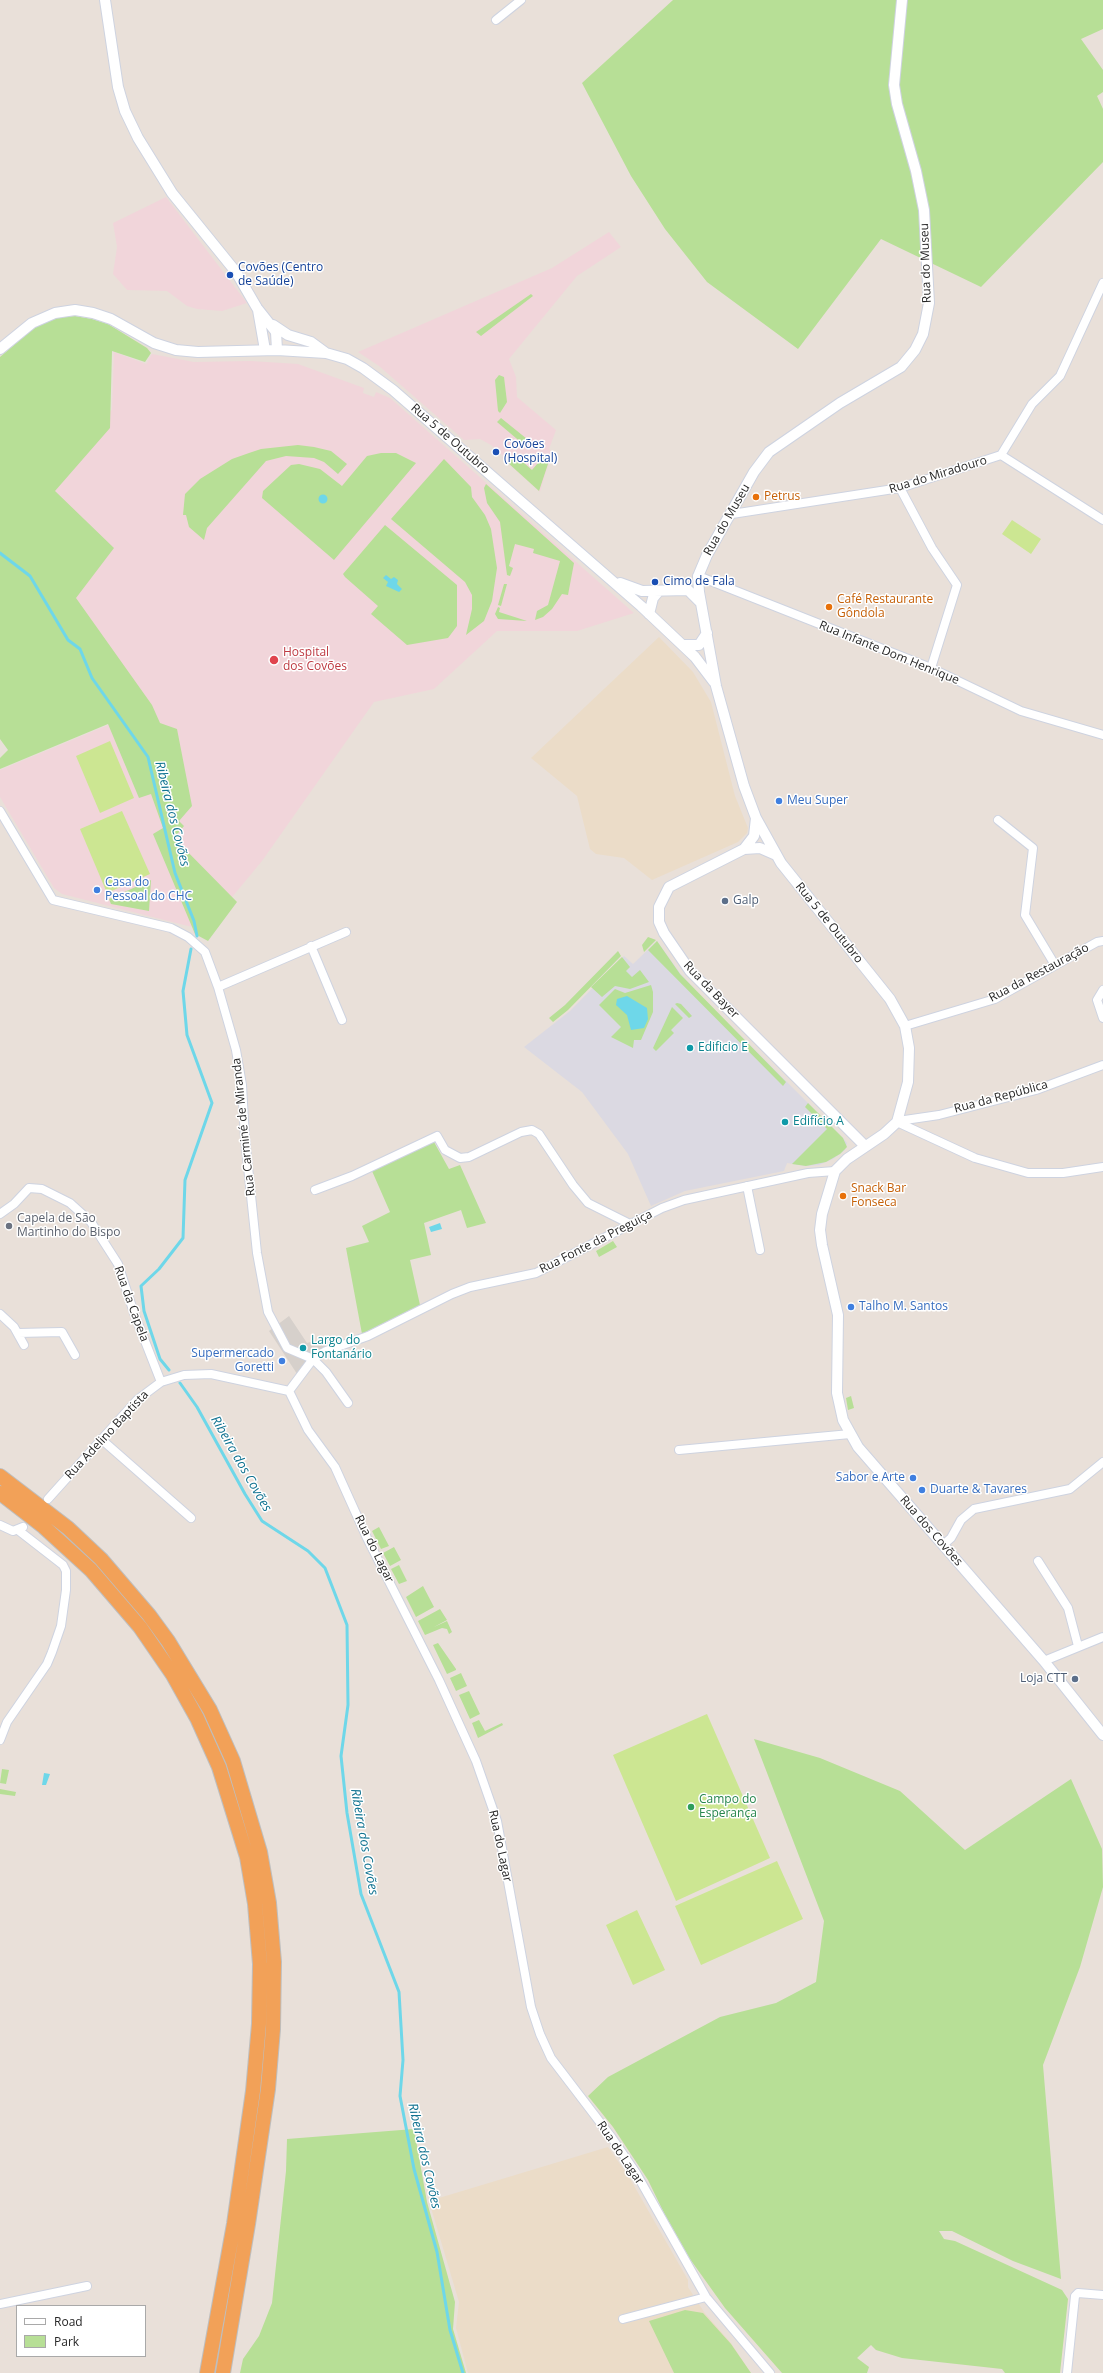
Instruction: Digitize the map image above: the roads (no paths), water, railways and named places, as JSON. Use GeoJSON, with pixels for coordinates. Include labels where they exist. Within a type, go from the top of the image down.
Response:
{"type":"FeatureCollection","features":[{"type":"Feature","properties":{"kind":"highway"},"geometry":{"type":"LineString","coordinates":[[0,1476],[68,1528],[101,1559],[136,1598],[168,1642],[210,1710],[226,1746],[248,1807],[260,1852],[269,1903],[274,1962],[273,2029],[268,2088],[248,2224],[222,2373]]}},
{"type":"Feature","properties":{"kind":"highway"},"geometry":{"type":"LineString","coordinates":[[0,1493],[44,1527],[91,1570],[140,1627],[173,1675],[197,1718],[219,1766],[247,1857],[255,1904],[260,1964],[259,2024],[253,2091],[234,2224],[207,2373]]}},
{"type":"Feature","properties":{"kind":"street"},"geometry":{"type":"LineString","coordinates":[[105,0],[118,87],[125,111],[138,138],[172,193],[229,262],[257,308],[270,323],[282,332],[311,342],[326,353]]}},
{"type":"Feature","properties":{"kind":"street"},"geometry":{"type":"LineString","coordinates":[[496,20],[521,0]]}},
{"type":"Feature","properties":{"kind":"street","name":"Rua do Museu"},"geometry":{"type":"LineString","coordinates":[[698,575],[706,556],[732,514],[757,467],[769,452],[840,403],[900,367],[915,350],[923,334],[929,302],[924,210],[916,171],[897,104],[894,85],[902,0]]}},
{"type":"Feature","properties":{"kind":"street"},"geometry":{"type":"LineString","coordinates":[[1103,283],[1060,376],[1032,404],[1001,455],[1103,520]]}},
{"type":"Feature","properties":{"kind":"street"},"geometry":{"type":"LineString","coordinates":[[257,308],[265,350]]}},
{"type":"Feature","properties":{"kind":"street","name":"Rua 5 de Outubro"},"geometry":{"type":"LineString","coordinates":[[0,349],[32,323],[55,313],[75,310],[94,313],[111,319],[154,343],[176,350],[198,352],[277,350],[326,353],[347,359],[383,382],[611,579],[649,614]]}},
{"type":"Feature","properties":{"kind":"street"},"geometry":{"type":"LineString","coordinates":[[270,323],[277,338],[277,350]]}},
{"type":"Feature","properties":{"kind":"street","name":"Rua do Miradouro"},"geometry":{"type":"LineString","coordinates":[[732,514],[900,488],[1001,455]]}},
{"type":"Feature","properties":{"kind":"street"},"geometry":{"type":"LineString","coordinates":[[900,488],[932,548],[958,585],[931,668]]}},
{"type":"Feature","properties":{"kind":"street"},"geometry":{"type":"LineString","coordinates":[[678,589],[698,575],[707,633],[699,645],[684,645],[649,614],[652,598],[658,592],[678,589],[691,592],[702,605]]}},
{"type":"Feature","properties":{"kind":"street","name":"Rua Infante Dom Henrique"},"geometry":{"type":"LineString","coordinates":[[698,575],[712,583],[931,668],[1021,711],[1103,735]]}},
{"type":"Feature","properties":{"kind":"street","name":"Rua 5 de Outubro"},"geometry":{"type":"LineString","coordinates":[[611,579],[642,591],[658,592]]}},
{"type":"Feature","properties":{"kind":"street","name":"Rua 5 de Outubro"},"geometry":{"type":"LineString","coordinates":[[707,633],[716,686],[744,786],[756,818],[776,855],[890,999],[905,1026],[909,1048],[908,1082],[897,1122]]}},
{"type":"Feature","properties":{"kind":"street","name":"Rua 5 de Outubro"},"geometry":{"type":"LineString","coordinates":[[684,645],[703,665],[716,686]]}},
{"type":"Feature","properties":{"kind":"street","name":"Rua Carminé de Miranda"},"geometry":{"type":"LineString","coordinates":[[0,811],[53,900],[171,928],[188,937],[205,952],[218,988],[236,1050],[242,1085],[245,1138],[257,1253],[268,1312],[288,1348],[313,1359]]}},
{"type":"Feature","properties":{"kind":"street"},"geometry":{"type":"LineString","coordinates":[[744,849],[754,836],[756,818]]}},
{"type":"Feature","properties":{"kind":"street"},"geometry":{"type":"LineString","coordinates":[[998,820],[1033,848],[1026,915],[1055,965]]}},
{"type":"Feature","properties":{"kind":"street"},"geometry":{"type":"LineString","coordinates":[[744,849],[760,848],[776,855]]}},
{"type":"Feature","properties":{"kind":"street","name":"Rua da Bayer"},"geometry":{"type":"LineString","coordinates":[[744,849],[669,886],[659,907],[659,922],[664,933],[690,971],[865,1146]]}},
{"type":"Feature","properties":{"kind":"street"},"geometry":{"type":"LineString","coordinates":[[218,988],[311,946],[346,932]]}},
{"type":"Feature","properties":{"kind":"street","name":"Rua da Restauração"},"geometry":{"type":"LineString","coordinates":[[905,1026],[995,999],[1097,942],[1103,942]]}},
{"type":"Feature","properties":{"kind":"street"},"geometry":{"type":"LineString","coordinates":[[311,946],[342,1020]]}},
{"type":"Feature","properties":{"kind":"street"},"geometry":{"type":"LineString","coordinates":[[1103,990],[1097,1000],[1103,1018]]}},
{"type":"Feature","properties":{"kind":"street","name":"Rua da República"},"geometry":{"type":"LineString","coordinates":[[897,1122],[939,1115],[1036,1090],[1103,1066]]}},
{"type":"Feature","properties":{"kind":"street"},"geometry":{"type":"LineString","coordinates":[[865,1146],[884,1134],[897,1122],[975,1158],[1028,1172],[1063,1173],[1103,1167]]}},
{"type":"Feature","properties":{"kind":"street"},"geometry":{"type":"LineString","coordinates":[[314,1190],[352,1176],[438,1136],[445,1150],[460,1158],[469,1157],[521,1132],[532,1130],[539,1134],[572,1185],[588,1203],[630,1224]]}},
{"type":"Feature","properties":{"kind":"street","name":"Rua dos Covões"},"geometry":{"type":"LineString","coordinates":[[865,1146],[846,1159],[835,1171],[824,1202],[820,1230],[838,1315],[837,1393],[843,1420],[858,1447],[1044,1661],[1103,1735]]}},
{"type":"Feature","properties":{"kind":"street","name":"Rua Fonte da Preguiça"},"geometry":{"type":"LineString","coordinates":[[289,1391],[313,1359],[326,1351],[368,1336],[452,1294],[470,1287],[536,1273],[662,1208],[684,1200],[747,1186],[808,1173],[835,1171]]}},
{"type":"Feature","properties":{"kind":"street"},"geometry":{"type":"LineString","coordinates":[[747,1186],[760,1250]]}},
{"type":"Feature","properties":{"kind":"street","name":"Rua da Capela"},"geometry":{"type":"LineString","coordinates":[[0,1214],[14,1204],[29,1188],[42,1189],[70,1203],[91,1222],[118,1264],[134,1313],[161,1382]]}},
{"type":"Feature","properties":{"kind":"street"},"geometry":{"type":"LineString","coordinates":[[0,1314],[18,1333],[24,1344]]}},
{"type":"Feature","properties":{"kind":"street"},"geometry":{"type":"LineString","coordinates":[[18,1333],[62,1332],[75,1355]]}},
{"type":"Feature","properties":{"kind":"street"},"geometry":{"type":"LineString","coordinates":[[313,1359],[326,1372],[348,1403]]}},
{"type":"Feature","properties":{"kind":"street","name":"Rua Adelino Baptista"},"geometry":{"type":"LineString","coordinates":[[48,1499],[137,1400],[161,1382],[184,1375],[211,1374],[289,1391]]}},
{"type":"Feature","properties":{"kind":"street","name":"Rua do Lagar"},"geometry":{"type":"LineString","coordinates":[[289,1391],[308,1430],[335,1467],[367,1538],[439,1680],[476,1761],[497,1821],[531,2007],[540,2034],[551,2058],[612,2138],[636,2173],[706,2297],[770,2373]]}},
{"type":"Feature","properties":{"kind":"street"},"geometry":{"type":"LineString","coordinates":[[680,1450],[850,1434]]}},
{"type":"Feature","properties":{"kind":"street"},"geometry":{"type":"LineString","coordinates":[[101,1439],[191,1518]]}},
{"type":"Feature","properties":{"kind":"street"},"geometry":{"type":"LineString","coordinates":[[943,1545],[951,1538],[961,1520],[974,1509],[1070,1489],[1103,1462]]}},
{"type":"Feature","properties":{"kind":"street"},"geometry":{"type":"LineString","coordinates":[[0,1525],[8,1530],[20,1528],[63,1565],[66,1571],[66,1590],[61,1626],[52,1652],[47,1664],[14,1712],[0,1740]]}},
{"type":"Feature","properties":{"kind":"street"},"geometry":{"type":"LineString","coordinates":[[1038,1561],[1068,1608],[1078,1646]]}},
{"type":"Feature","properties":{"kind":"street"},"geometry":{"type":"LineString","coordinates":[[1044,1661],[1103,1637]]}},
{"type":"Feature","properties":{"kind":"street"},"geometry":{"type":"LineString","coordinates":[[0,2304],[87,2286]]}},
{"type":"Feature","properties":{"kind":"street"},"geometry":{"type":"LineString","coordinates":[[1067,2373],[1075,2296],[1078,2293],[1103,2296]]}},
{"type":"Feature","properties":{"kind":"street"},"geometry":{"type":"LineString","coordinates":[[623,2319],[706,2297]]}},
{"type":"Feature","properties":{"kind":"water"},"geometry":{"type":"Polygon","coordinates":[[[323,494],[328,499],[323,504],[318,499],[323,494]]]}},
{"type":"Feature","properties":{"kind":"water"},"geometry":{"type":"Polygon","coordinates":[[[386,575],[391,579],[394,577],[398,580],[397,584],[402,589],[399,592],[386,586],[388,582],[383,578],[386,575]]]}},
{"type":"Feature","properties":{"kind":"water"},"geometry":{"type":"Polygon","coordinates":[[[627,996],[647,1008],[648,1019],[644,1028],[631,1030],[627,1015],[616,1005],[617,999],[627,996]]]}},
{"type":"Feature","properties":{"kind":"water"},"geometry":{"type":"Polygon","coordinates":[[[440,1223],[442,1229],[431,1232],[429,1227],[440,1223]]]}},
{"type":"Feature","properties":{"kind":"water"},"geometry":{"type":"Polygon","coordinates":[[[44,1773],[50,1774],[46,1785],[42,1785],[44,1773]]]}},
{"type":"Feature","properties":{"kind":"waterway","name":"Ribeira dos Covões"},"geometry":{"type":"LineString","coordinates":[[0,553],[30,576],[68,640],[80,649],[92,678],[148,757],[175,873],[194,921],[197,936]]}},
{"type":"Feature","properties":{"kind":"waterway","name":"Ribeira dos Covões"},"geometry":{"type":"LineString","coordinates":[[169,1370],[160,1359],[144,1311],[141,1286],[159,1269],[183,1238],[185,1180],[212,1103],[187,1035],[183,991],[191,949]]}},
{"type":"Feature","properties":{"kind":"waterway","name":"Ribeira dos Covões"},"geometry":{"type":"LineString","coordinates":[[180,1383],[197,1407],[245,1494],[262,1521],[308,1551],[325,1568],[347,1625],[348,1705],[341,1756],[347,1813],[361,1894],[399,1992],[403,2060],[400,2096],[414,2169],[437,2252],[450,2330],[463,2373]]}},
{"type":"Feature","properties":{"kind":"place","name":"Covões (Centro de Saúde)"},"geometry":{"type":"Point","coordinates":[230,275]}},
{"type":"Feature","properties":{"kind":"place","name":"Covões (Hospital)"},"geometry":{"type":"Point","coordinates":[496,452]}},
{"type":"Feature","properties":{"kind":"place","name":"Petrus"},"geometry":{"type":"Point","coordinates":[756,497]}},
{"type":"Feature","properties":{"kind":"place","name":"Cimo de Fala"},"geometry":{"type":"Point","coordinates":[655,582]}},
{"type":"Feature","properties":{"kind":"place","name":"Café Restaurante Gôndola"},"geometry":{"type":"Point","coordinates":[829,607]}},
{"type":"Feature","properties":{"kind":"place","name":"Hospital dos Covões"},"geometry":{"type":"Point","coordinates":[274,660]}},
{"type":"Feature","properties":{"kind":"place","name":"Meu Super"},"geometry":{"type":"Point","coordinates":[779,801]}},
{"type":"Feature","properties":{"kind":"place","name":"Casa do Pessoal do CHC"},"geometry":{"type":"Point","coordinates":[97,890]}},
{"type":"Feature","properties":{"kind":"place","name":"Galp"},"geometry":{"type":"Point","coordinates":[725,901]}},
{"type":"Feature","properties":{"kind":"place","name":"Edificio E"},"geometry":{"type":"Point","coordinates":[690,1048]}},
{"type":"Feature","properties":{"kind":"place","name":"Edifício A"},"geometry":{"type":"Point","coordinates":[785,1122]}},
{"type":"Feature","properties":{"kind":"place","name":"Snack Bar Fonseca"},"geometry":{"type":"Point","coordinates":[843,1196]}},
{"type":"Feature","properties":{"kind":"place","name":"Capela de São Martinho do Bispo"},"geometry":{"type":"Point","coordinates":[9,1226]}},
{"type":"Feature","properties":{"kind":"place","name":"Talho M. Santos"},"geometry":{"type":"Point","coordinates":[851,1307]}},
{"type":"Feature","properties":{"kind":"place","name":"Largo do Fontanário"},"geometry":{"type":"Point","coordinates":[303,1348]}},
{"type":"Feature","properties":{"kind":"place","name":"Supermercado Goretti"},"geometry":{"type":"Point","coordinates":[282,1361]}},
{"type":"Feature","properties":{"kind":"place","name":"Sabor e Arte"},"geometry":{"type":"Point","coordinates":[913,1478]}},
{"type":"Feature","properties":{"kind":"place","name":"Duarte & Tavares"},"geometry":{"type":"Point","coordinates":[922,1490]}},
{"type":"Feature","properties":{"kind":"place","name":"Loja CTT"},"geometry":{"type":"Point","coordinates":[1075,1679]}},
{"type":"Feature","properties":{"kind":"place","name":"Campo do Esperança"},"geometry":{"type":"Point","coordinates":[691,1807]}}]}
